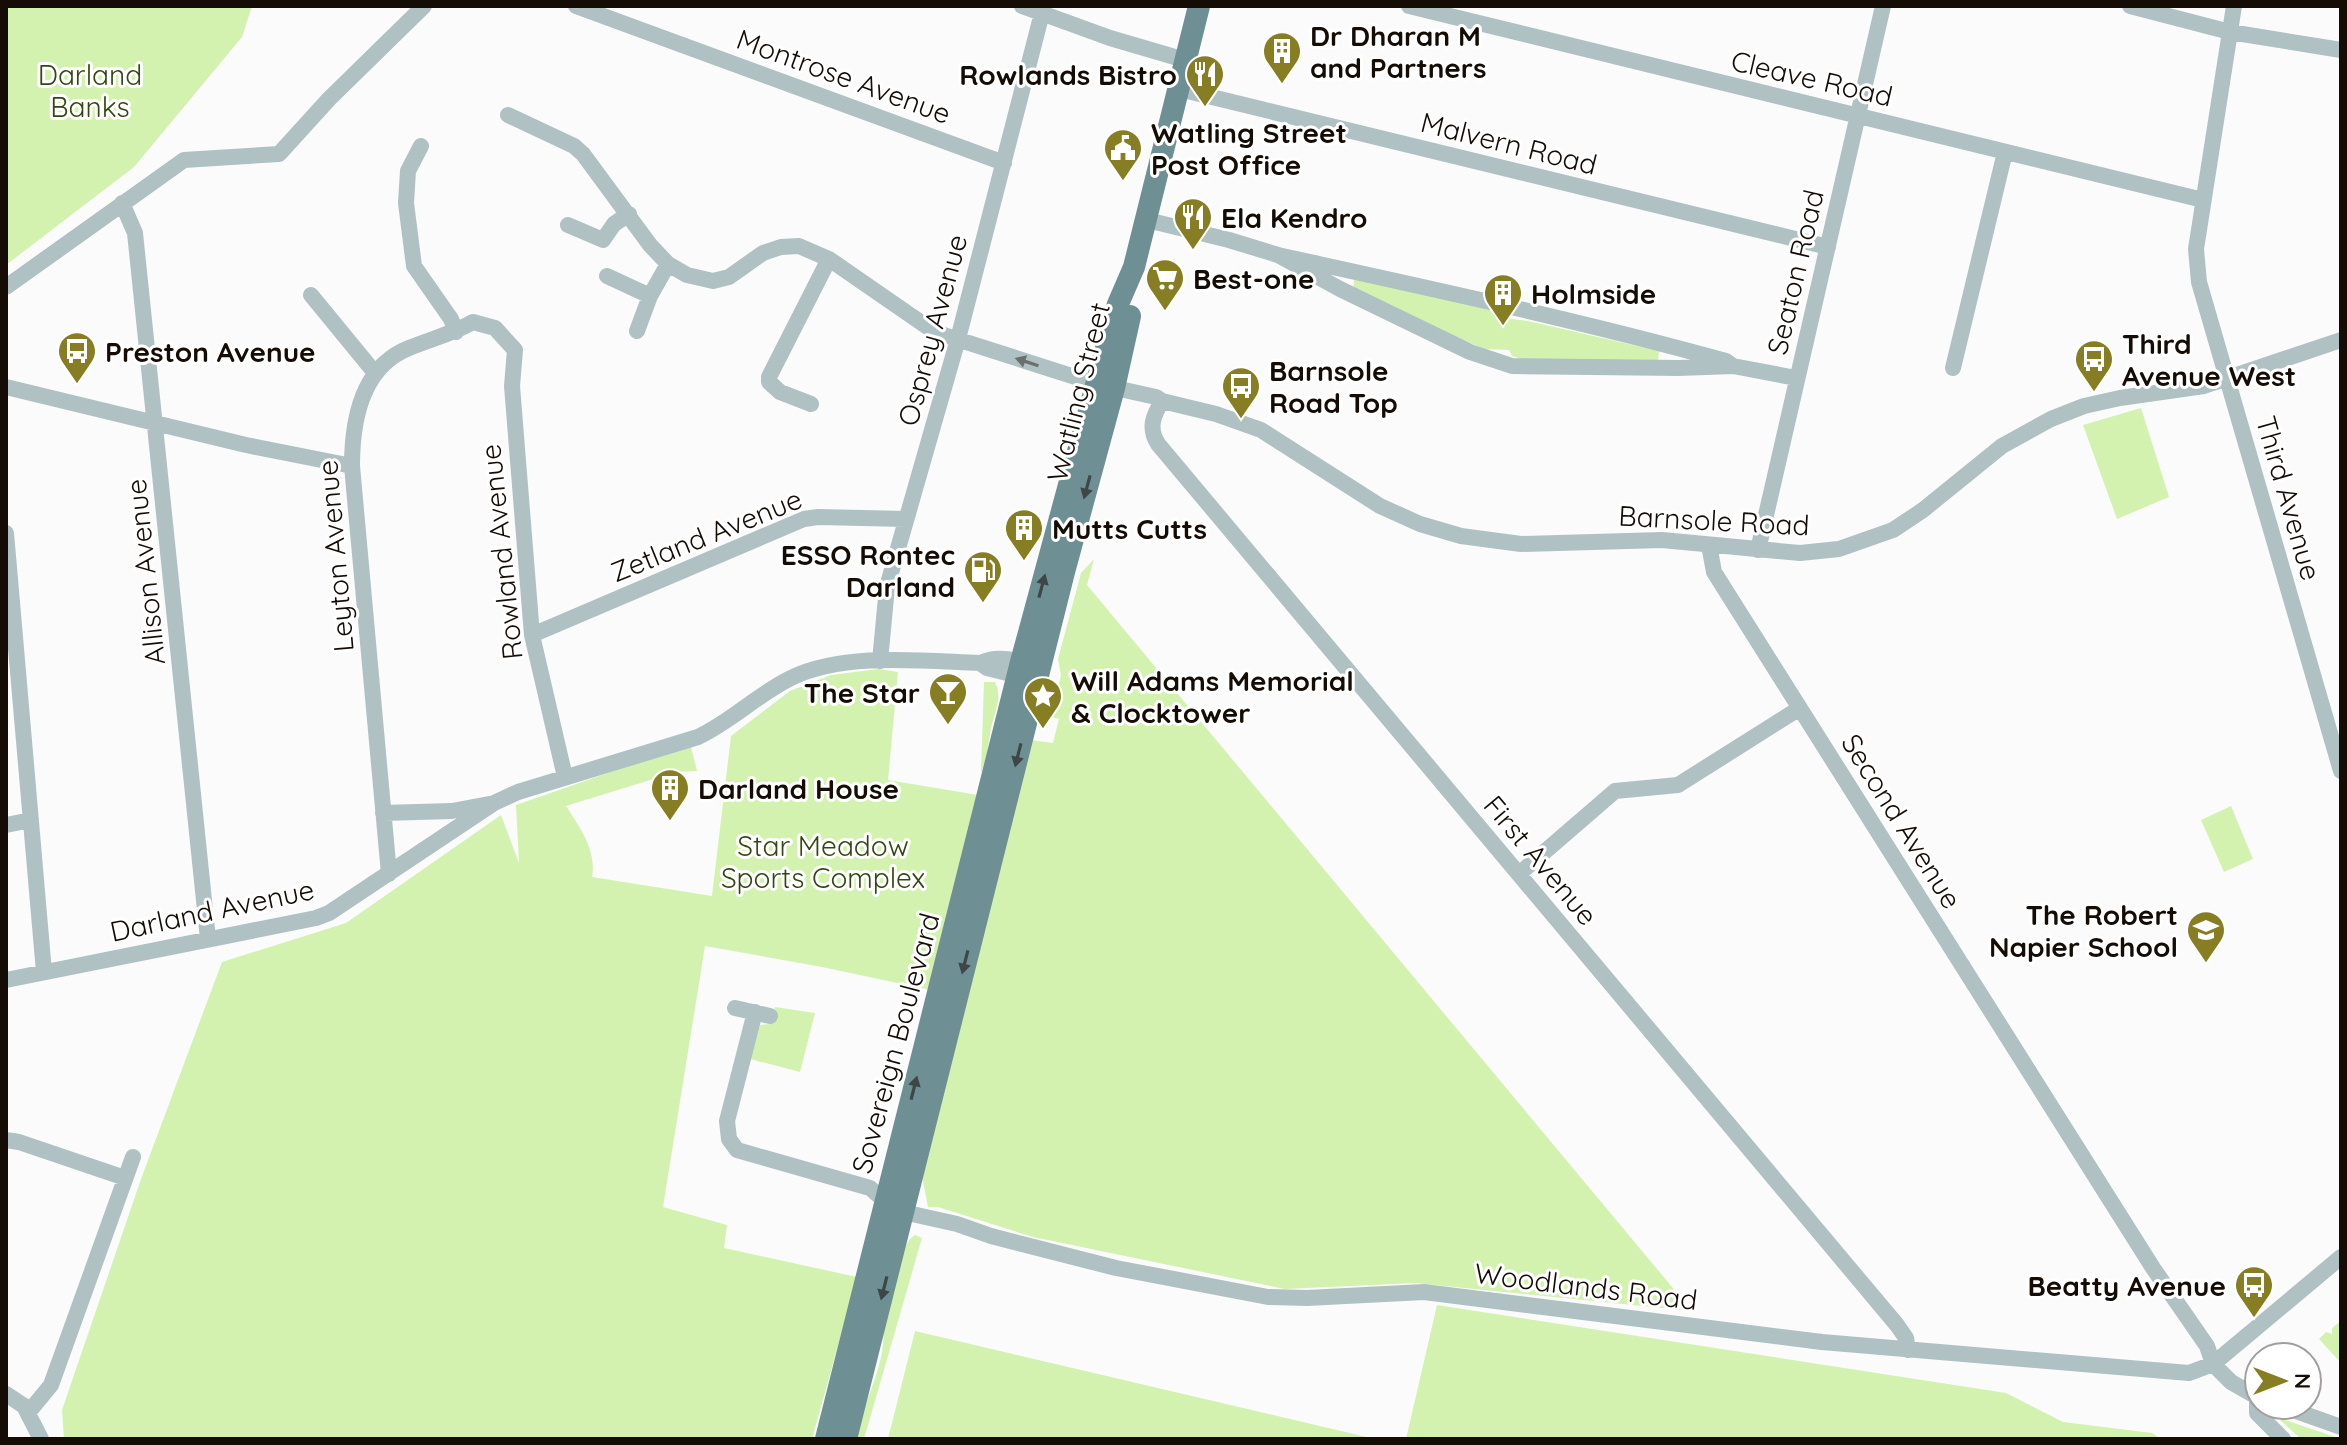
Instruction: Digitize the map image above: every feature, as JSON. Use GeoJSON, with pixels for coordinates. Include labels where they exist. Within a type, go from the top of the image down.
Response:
{"type":"FeatureCollection","features":[{"type":"Feature","properties":{"kind":"main road","name":"Watling Street"},"geometry":{"type":"LineString","coordinates":[[1029,672],[1106,386],[1132,307],[1134,267],[1199,6]]}},
{"type":"Feature","properties":{"kind":"main road","name":"Watling Street"},"geometry":{"type":"LineString","coordinates":[[1029,672],[1107,412],[1106,386]]}},
{"type":"Feature","properties":{"kind":"main road","name":"Sovereign Boulevard"},"geometry":{"type":"LineString","coordinates":[[826,1439],[894,1206],[1029,672]]}},
{"type":"Feature","properties":{"kind":"main road","name":"Sovereign Boulevard"},"geometry":{"type":"LineString","coordinates":[[846,1439],[894,1206]]}},
{"type":"Feature","properties":{"kind":"street"},"geometry":{"type":"LineString","coordinates":[[6,287],[184,160],[279,154],[329,99],[424,6]]}},
{"type":"Feature","properties":{"kind":"street","name":"Montrose Avenue"},"geometry":{"type":"LineString","coordinates":[[576,6],[1004,163]]}},
{"type":"Feature","properties":{"kind":"street"},"geometry":{"type":"LineString","coordinates":[[1022,6],[1185,60]]}},
{"type":"Feature","properties":{"kind":"street","name":"Cleave Road"},"geometry":{"type":"LineString","coordinates":[[1409,6],[2203,200]]}},
{"type":"Feature","properties":{"kind":"street","name":"Seaton Road"},"geometry":{"type":"LineString","coordinates":[[1758,550],[1883,6]]}},
{"type":"Feature","properties":{"kind":"street"},"geometry":{"type":"LineString","coordinates":[[2130,6],[2230,32],[2341,50]]}},
{"type":"Feature","properties":{"kind":"street","name":"Third Avenue"},"geometry":{"type":"LineString","coordinates":[[2234,6],[2196,249],[2199,282],[2341,771]]}},
{"type":"Feature","properties":{"kind":"street","name":"Osprey Avenue"},"geometry":{"type":"LineString","coordinates":[[880,661],[886,591],[958,339],[1042,13]]}},
{"type":"Feature","properties":{"kind":"street","name":"Malvern Road"},"geometry":{"type":"LineString","coordinates":[[1179,89],[1828,247]]}},
{"type":"Feature","properties":{"kind":"street"},"geometry":{"type":"LineString","coordinates":[[508,115],[574,146],[583,154],[650,245],[668,264],[650,296],[637,331]]}},
{"type":"Feature","properties":{"kind":"street"},"geometry":{"type":"LineString","coordinates":[[421,146],[408,171],[406,192],[414,266],[451,319],[456,332]]}},
{"type":"Feature","properties":{"kind":"street"},"geometry":{"type":"LineString","coordinates":[[1953,368],[2005,152]]}},
{"type":"Feature","properties":{"kind":"street","name":"Allison Avenue"},"geometry":{"type":"LineString","coordinates":[[122,203],[135,233],[208,939]]}},
{"type":"Feature","properties":{"kind":"street"},"geometry":{"type":"LineString","coordinates":[[568,225],[603,240],[614,224],[629,214]]}},
{"type":"Feature","properties":{"kind":"street"},"geometry":{"type":"LineString","coordinates":[[1147,220],[1278,255],[1512,306],[1675,347],[1726,361],[1733,366]]}},
{"type":"Feature","properties":{"kind":"street","name":"Barnsole Road"},"geometry":{"type":"LineString","coordinates":[[668,264],[687,275],[713,281],[729,277],[747,262],[781,247],[799,246],[829,259],[926,326],[1106,386],[1216,414],[1261,430],[1380,506],[1452,534],[1521,544],[1648,540],[1800,553],[1839,549],[1906,522],[2002,446],[2051,419],[2103,401],[2184,391],[2341,340]]}},
{"type":"Feature","properties":{"kind":"street"},"geometry":{"type":"LineString","coordinates":[[1278,255],[1470,352],[1512,366],[1733,366],[1796,378]]}},
{"type":"Feature","properties":{"kind":"street"},"geometry":{"type":"LineString","coordinates":[[811,404],[780,392],[769,382],[769,377],[829,259]]}},
{"type":"Feature","properties":{"kind":"street"},"geometry":{"type":"LineString","coordinates":[[1340,289],[1346,270]]}},
{"type":"Feature","properties":{"kind":"street"},"geometry":{"type":"LineString","coordinates":[[607,276],[650,296]]}},
{"type":"Feature","properties":{"kind":"street"},"geometry":{"type":"LineString","coordinates":[[311,295],[375,373]]}},
{"type":"Feature","properties":{"kind":"street","name":"Leyton Avenue"},"geometry":{"type":"LineString","coordinates":[[389,874],[352,466],[355,416],[375,373],[405,349],[456,332],[473,322],[495,328]]}},
{"type":"Feature","properties":{"kind":"street","name":"Rowland Avenue"},"geometry":{"type":"LineString","coordinates":[[495,328],[515,350],[512,386],[532,635],[565,777]]}},
{"type":"Feature","properties":{"kind":"street"},"geometry":{"type":"LineString","coordinates":[[1671,368],[1675,347]]}},
{"type":"Feature","properties":{"kind":"street"},"geometry":{"type":"LineString","coordinates":[[6,387],[246,445],[352,466]]}},
{"type":"Feature","properties":{"kind":"street","name":"Barnsole Road"},"geometry":{"type":"LineString","coordinates":[[1107,412],[1123,405],[1156,405],[1162,401]]}},
{"type":"Feature","properties":{"kind":"street","name":"First Avenue"},"geometry":{"type":"LineString","coordinates":[[1162,401],[1152,418],[1152,432],[1158,444],[1897,1325],[1906,1338],[1908,1350]]}},
{"type":"Feature","properties":{"kind":"street","name":"Zetland Avenue"},"geometry":{"type":"LineString","coordinates":[[532,635],[804,519],[906,519]]}},
{"type":"Feature","properties":{"kind":"street"},"geometry":{"type":"LineString","coordinates":[[6,533],[12,656],[44,972]]}},
{"type":"Feature","properties":{"kind":"street","name":"Second Avenue"},"geometry":{"type":"LineString","coordinates":[[1709,545],[1714,572],[2153,1268],[2207,1346],[2213,1364]]}},
{"type":"Feature","properties":{"kind":"street","name":"Darland Avenue"},"geometry":{"type":"LineString","coordinates":[[6,980],[329,913],[494,803],[518,792],[698,737],[720,727],[791,678],[812,669],[880,661],[980,663],[987,668],[1029,672]]}},
{"type":"Feature","properties":{"kind":"street"},"geometry":{"type":"LineString","coordinates":[[1519,874],[1615,791],[1678,785],[1800,708]]}},
{"type":"Feature","properties":{"kind":"street","name":"Darland Avenue"},"geometry":{"type":"LineString","coordinates":[[383,813],[452,811],[494,803]]}},
{"type":"Feature","properties":{"kind":"street"},"geometry":{"type":"LineString","coordinates":[[6,825],[31,820]]}},
{"type":"Feature","properties":{"kind":"street","name":"Woodlands Road"},"geometry":{"type":"LineString","coordinates":[[735,1008],[762,1014],[727,1121],[732,1145],[741,1152],[870,1188],[894,1206],[991,1236],[1116,1268],[1268,1297],[1424,1292],[1908,1350],[2189,1373],[2213,1364]]}},
{"type":"Feature","properties":{"kind":"street"},"geometry":{"type":"LineString","coordinates":[[6,1140],[125,1178]]}},
{"type":"Feature","properties":{"kind":"street"},"geometry":{"type":"LineString","coordinates":[[28,1413],[51,1385],[133,1157]]}},
{"type":"Feature","properties":{"kind":"street"},"geometry":{"type":"LineString","coordinates":[[2243,1389],[2231,1382],[2213,1364],[2341,1257]]}},
{"type":"Feature","properties":{"kind":"street"},"geometry":{"type":"LineString","coordinates":[[6,1394],[24,1406],[41,1439]]}},
{"type":"Feature","properties":{"kind":"street"},"geometry":{"type":"LineString","coordinates":[[2265,1421],[2283,1439]]}},
{"type":"Feature","properties":{"kind":"green space","name":"Darland Banks"},"geometry":{"type":"Polygon","coordinates":[[[6,6],[252,6],[242,37],[134,167],[6,265],[6,6]]]}},
{"type":"Feature","properties":{"kind":"green space"},"geometry":{"type":"Polygon","coordinates":[[[1355,274],[1492,311],[1496,317],[1528,321],[1659,351],[1658,362],[1524,360],[1512,356],[1509,350],[1485,349],[1353,288],[1355,274]]]}},
{"type":"Feature","properties":{"kind":"green space"},"geometry":{"type":"Polygon","coordinates":[[[2141,408],[2169,497],[2117,519],[2083,425],[2141,408]]]}},
{"type":"Feature","properties":{"kind":"green space"},"geometry":{"type":"Polygon","coordinates":[[[1094,559],[1087,585],[1692,1311],[1416,1283],[1285,1289],[1033,1237],[938,1207],[928,1207],[921,1171],[1031,740],[1053,743],[1059,719],[1046,715],[1061,675],[1058,659],[1081,573],[1094,559]]]}},
{"type":"Feature","properties":{"kind":"green space","name":"Star Meadow Sports Complex"},"geometry":{"type":"Polygon","coordinates":[[[879,669],[898,672],[888,780],[978,795],[930,990],[705,946],[663,1207],[727,1225],[724,1248],[857,1277],[812,1439],[64,1439],[62,1410],[141,1179],[222,962],[346,923],[501,815],[519,863],[516,805],[691,747],[697,771],[676,772],[566,806],[590,848],[592,877],[712,896],[731,736],[790,691],[831,675],[879,669]]]}},
{"type":"Feature","properties":{"kind":"green space"},"geometry":{"type":"Polygon","coordinates":[[[984,682],[995,682],[998,695],[981,773],[984,682]]]}},
{"type":"Feature","properties":{"kind":"green space"},"geometry":{"type":"Polygon","coordinates":[[[2231,806],[2253,859],[2224,872],[2201,820],[2231,806]]]}},
{"type":"Feature","properties":{"kind":"green space"},"geometry":{"type":"Polygon","coordinates":[[[775,1007],[815,1013],[800,1072],[750,1059],[760,1025],[771,1024],[775,1007]]]}},
{"type":"Feature","properties":{"kind":"green space"},"geometry":{"type":"Polygon","coordinates":[[[915,1235],[922,1238],[864,1439],[855,1439],[881,1357],[886,1312],[895,1274],[904,1249],[915,1235]]]}},
{"type":"Feature","properties":{"kind":"green space"},"geometry":{"type":"Polygon","coordinates":[[[1437,1305],[2006,1393],[2063,1422],[2152,1433],[2161,1439],[1406,1439],[1437,1305]]]}},
{"type":"Feature","properties":{"kind":"green space"},"geometry":{"type":"Polygon","coordinates":[[[2341,1321],[2341,1363],[2319,1339],[2326,1332],[2332,1334],[2332,1328],[2341,1321]]]}},
{"type":"Feature","properties":{"kind":"green space"},"geometry":{"type":"Polygon","coordinates":[[[915,1331],[1375,1439],[888,1439],[915,1331]]]}},
{"type":"Feature","properties":{"kind":"green space"},"geometry":{"type":"Polygon","coordinates":[[[2281,1421],[2341,1439],[2301,1439],[2281,1421]]]}},
{"type":"Feature","properties":{"kind":"place","name":"Dr Dharan M and Partners"},"geometry":{"type":"Point","coordinates":[1282,85]}},
{"type":"Feature","properties":{"kind":"place","name":"Rowlands Bistro"},"geometry":{"type":"Point","coordinates":[1205,108]}},
{"type":"Feature","properties":{"kind":"place","name":"Watling Street Post Office"},"geometry":{"type":"Point","coordinates":[1123,182]}},
{"type":"Feature","properties":{"kind":"place","name":"Ela Kendro"},"geometry":{"type":"Point","coordinates":[1193,251]}},
{"type":"Feature","properties":{"kind":"place","name":"Best-one"},"geometry":{"type":"Point","coordinates":[1165,312]}},
{"type":"Feature","properties":{"kind":"place","name":"Holmside"},"geometry":{"type":"Point","coordinates":[1503,327]}},
{"type":"Feature","properties":{"kind":"place","name":"Preston Avenue"},"geometry":{"type":"Point","coordinates":[77,385]}},
{"type":"Feature","properties":{"kind":"place","name":"Third Avenue West"},"geometry":{"type":"Point","coordinates":[2094,393]}},
{"type":"Feature","properties":{"kind":"place","name":"Barnsole Road Top"},"geometry":{"type":"Point","coordinates":[1241,420]}},
{"type":"Feature","properties":{"kind":"place","name":"Mutts Cutts"},"geometry":{"type":"Point","coordinates":[1024,562]}},
{"type":"Feature","properties":{"kind":"place","name":"ESSO Rontec Darland"},"geometry":{"type":"Point","coordinates":[983,604]}},
{"type":"Feature","properties":{"kind":"place","name":"The Star"},"geometry":{"type":"Point","coordinates":[948,726]}},
{"type":"Feature","properties":{"kind":"place","name":"Will Adams Memorial & Clocktower"},"geometry":{"type":"Point","coordinates":[1043,730]}},
{"type":"Feature","properties":{"kind":"place","name":"Darland House"},"geometry":{"type":"Point","coordinates":[670,822]}},
{"type":"Feature","properties":{"kind":"place","name":"The Robert Napier School"},"geometry":{"type":"Point","coordinates":[2206,964]}},
{"type":"Feature","properties":{"kind":"place","name":"Beatty Avenue"},"geometry":{"type":"Point","coordinates":[2254,1319]}}]}
